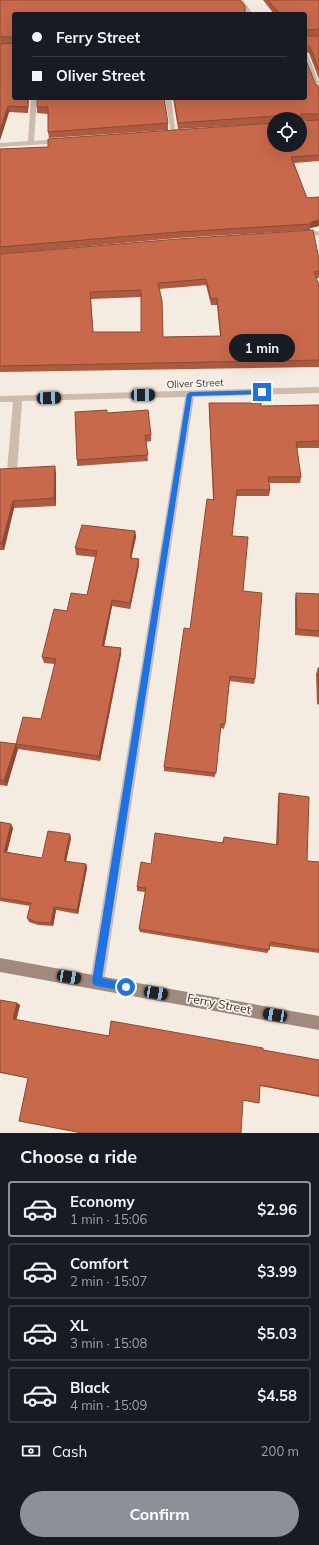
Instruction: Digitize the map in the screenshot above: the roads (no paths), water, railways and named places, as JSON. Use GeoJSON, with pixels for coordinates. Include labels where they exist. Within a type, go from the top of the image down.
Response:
{"type":"FeatureCollection","features":[{"type":"Feature","properties":{"kind":"main road","name":"Ferry Street"},"geometry":{"type":"LineString","coordinates":[[0,965],[319,1023]]}},
{"type":"Feature","properties":{"kind":"street"},"geometry":{"type":"LineString","coordinates":[[240,0],[249,12]]}},
{"type":"Feature","properties":{"kind":"street"},"geometry":{"type":"LineString","coordinates":[[307,59],[319,91]]}},
{"type":"Feature","properties":{"kind":"street"},"geometry":{"type":"LineString","coordinates":[[31,143],[34,100]]}},
{"type":"Feature","properties":{"kind":"street"},"geometry":{"type":"LineString","coordinates":[[166,134],[176,133],[168,100]]}},
{"type":"Feature","properties":{"kind":"street"},"geometry":{"type":"LineString","coordinates":[[0,144],[71,140]]}},
{"type":"Feature","properties":{"kind":"street"},"geometry":{"type":"LineString","coordinates":[[296,235],[319,233]]}},
{"type":"Feature","properties":{"kind":"street","name":"Oliver Street"},"geometry":{"type":"LineString","coordinates":[[0,399],[319,390]]}},
{"type":"Feature","properties":{"kind":"street"},"geometry":{"type":"LineString","coordinates":[[97,982],[190,394]]}},
{"type":"Feature","properties":{"kind":"street"},"geometry":{"type":"LineString","coordinates":[[12,471],[18,399]]}}]}
